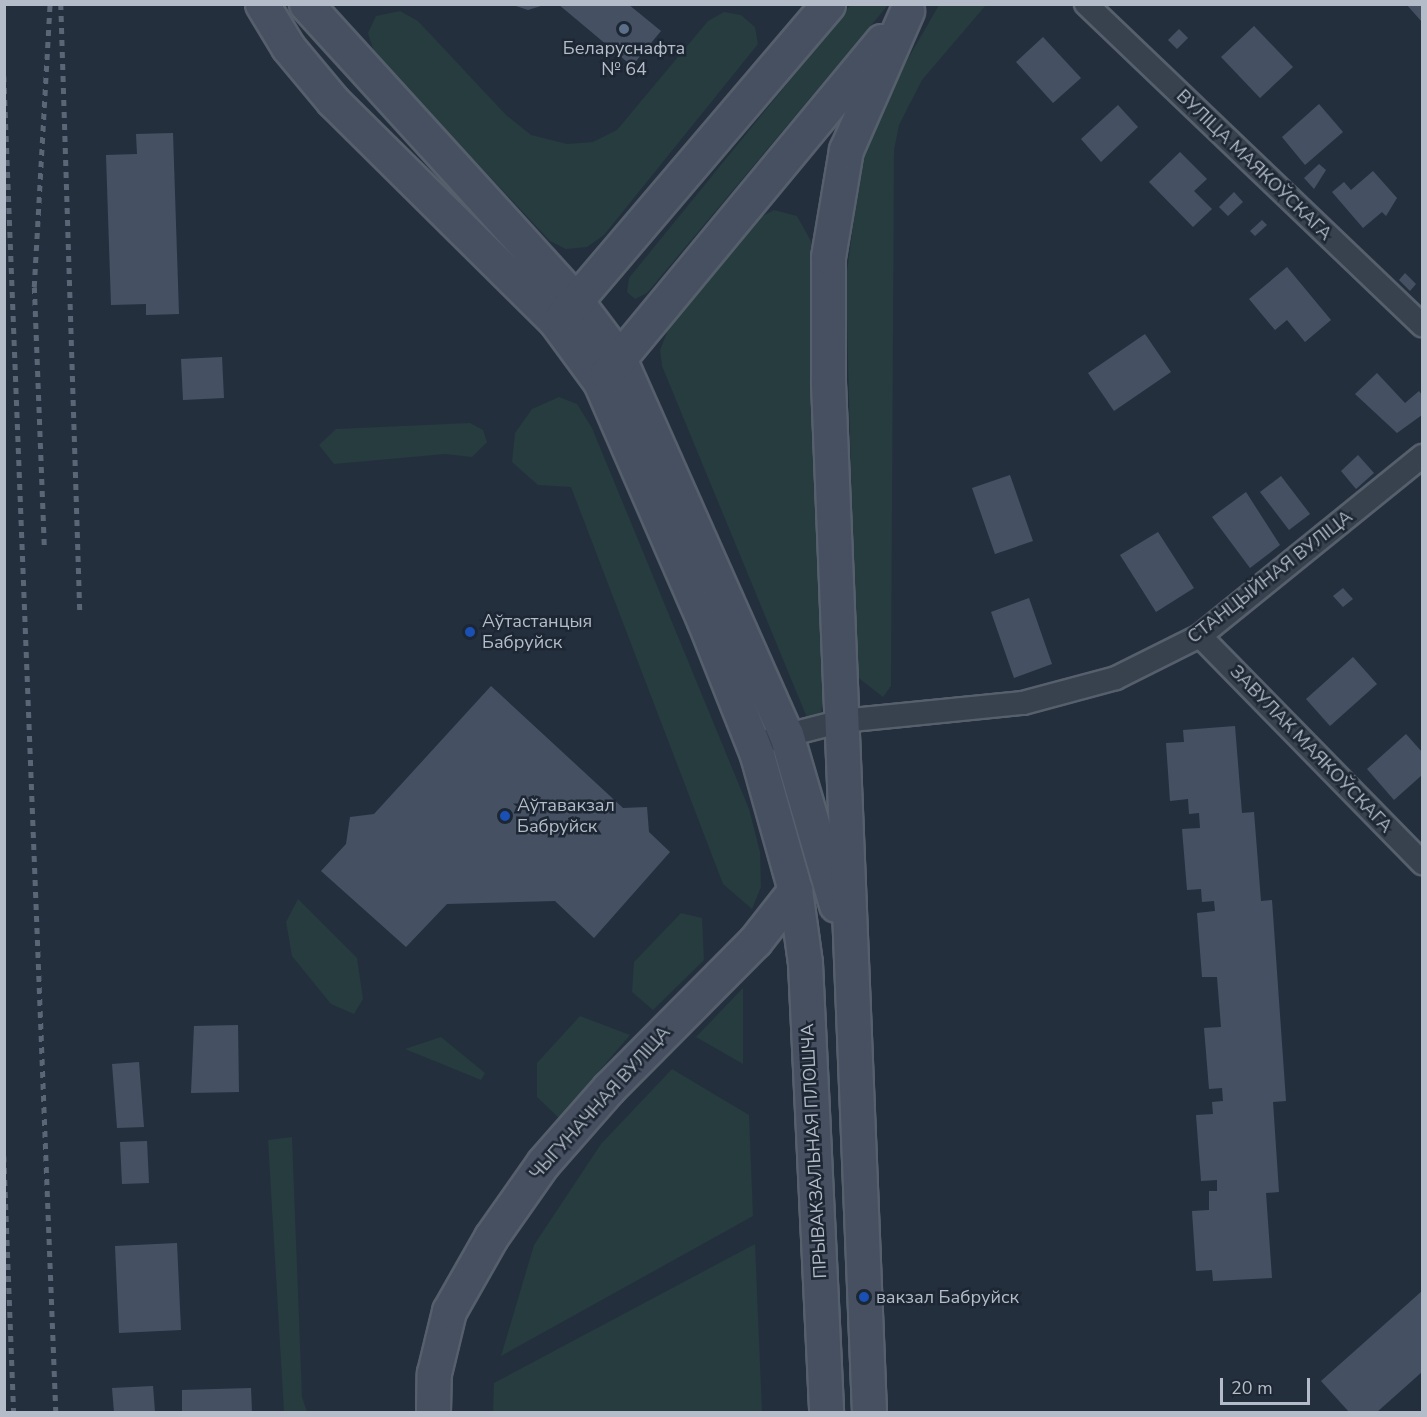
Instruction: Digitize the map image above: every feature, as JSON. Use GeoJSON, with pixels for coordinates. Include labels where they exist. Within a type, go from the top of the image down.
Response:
{"type":"FeatureCollection","features":[{"type":"Feature","properties":{"kind":"main road"},"geometry":{"type":"LineString","coordinates":[[262,4],[288,47],[333,101],[567,312]]}},
{"type":"Feature","properties":{"kind":"main road"},"geometry":{"type":"LineString","coordinates":[[306,4],[567,312],[610,370],[786,734],[849,950]]}},
{"type":"Feature","properties":{"kind":"main road"},"geometry":{"type":"LineString","coordinates":[[567,312],[828,4]]}},
{"type":"Feature","properties":{"kind":"main road"},"geometry":{"type":"LineString","coordinates":[[610,370],[909,8]]}},
{"type":"Feature","properties":{"kind":"main road"},"geometry":{"type":"LineString","coordinates":[[869,1413],[849,950],[828,257],[846,150],[909,8]]}},
{"type":"Feature","properties":{"kind":"main road","name":"ПРЫВАКЗАЛЬНАЯ ПЛОШЧА"},"geometry":{"type":"LineString","coordinates":[[610,370],[655,500],[753,745],[795,890],[805,963],[826,1413]]}},
{"type":"Feature","properties":{"kind":"main road","name":"ЧЫГУНАЧНАЯ ВУЛІЦА"},"geometry":{"type":"LineString","coordinates":[[433,1413],[434,1373],[450,1311],[491,1237],[543,1163],[602,1096],[755,941],[795,890]]}},
{"type":"Feature","properties":{"kind":"street","name":"ВУЛІЦА МАЯКОЎСКАГА"},"geometry":{"type":"LineString","coordinates":[[1086,4],[1422,325]]}},
{"type":"Feature","properties":{"kind":"street","name":"СТАНЦЫЙНАЯ ВУЛІЦА"},"geometry":{"type":"LineString","coordinates":[[753,745],[786,734],[842,721],[1023,703],[1116,678],[1200,636],[1422,456]]}},
{"type":"Feature","properties":{"kind":"street","name":"ЗАВУЛАК МАЯКОЎСКАГА"},"geometry":{"type":"LineString","coordinates":[[1200,636],[1422,863]]}},
{"type":"Feature","properties":{"kind":"green space"},"geometry":{"type":"Polygon","coordinates":[[[851,5],[888,5],[647,293],[635,299],[627,292],[629,278],[851,5]]]}},
{"type":"Feature","properties":{"kind":"green space"},"geometry":{"type":"Polygon","coordinates":[[[939,5],[986,5],[922,80],[899,125],[894,150],[891,686],[883,697],[856,676],[846,279],[861,167],[887,95],[939,5]]]}},
{"type":"Feature","properties":{"kind":"green space"},"geometry":{"type":"Polygon","coordinates":[[[400,11],[418,21],[506,115],[531,135],[567,144],[593,142],[617,130],[708,21],[724,12],[741,15],[755,27],[758,44],[604,235],[587,247],[566,249],[550,241],[375,55],[368,33],[376,16],[400,11]]]}},
{"type":"Feature","properties":{"kind":"green space"},"geometry":{"type":"Polygon","coordinates":[[[774,210],[797,216],[812,243],[826,667],[821,715],[808,720],[662,366],[660,350],[673,317],[753,221],[774,210]]]}},
{"type":"Feature","properties":{"kind":"green space"},"geometry":{"type":"Polygon","coordinates":[[[559,397],[577,404],[592,428],[749,809],[760,852],[761,887],[752,909],[723,884],[571,487],[538,485],[512,462],[515,433],[532,409],[559,397]]]}},
{"type":"Feature","properties":{"kind":"green space"},"geometry":{"type":"Polygon","coordinates":[[[470,423],[483,430],[487,442],[472,457],[445,454],[334,464],[319,445],[336,429],[470,423]]]}},
{"type":"Feature","properties":{"kind":"green space"},"geometry":{"type":"Polygon","coordinates":[[[298,899],[357,958],[363,999],[354,1014],[331,1004],[292,956],[286,922],[298,899]]]}},
{"type":"Feature","properties":{"kind":"green space"},"geometry":{"type":"Polygon","coordinates":[[[681,913],[702,918],[704,960],[653,1010],[632,992],[634,962],[681,913]]]}},
{"type":"Feature","properties":{"kind":"green space"},"geometry":{"type":"Polygon","coordinates":[[[743,988],[743,1064],[696,1037],[743,988]]]}},
{"type":"Feature","properties":{"kind":"green space"},"geometry":{"type":"Polygon","coordinates":[[[580,1016],[630,1035],[559,1118],[537,1097],[537,1063],[580,1016]]]}},
{"type":"Feature","properties":{"kind":"green space"},"geometry":{"type":"Polygon","coordinates":[[[441,1037],[485,1073],[481,1080],[405,1049],[441,1037]]]}},
{"type":"Feature","properties":{"kind":"green space"},"geometry":{"type":"Polygon","coordinates":[[[672,1069],[749,1115],[753,1216],[501,1356],[534,1245],[601,1144],[672,1069]]]}},
{"type":"Feature","properties":{"kind":"green space"},"geometry":{"type":"Polygon","coordinates":[[[292,1137],[302,1397],[307,1412],[284,1412],[268,1140],[292,1137]]]}},
{"type":"Feature","properties":{"kind":"green space"},"geometry":{"type":"Polygon","coordinates":[[[755,1244],[762,1412],[493,1412],[494,1383],[755,1244]]]}},
{"type":"Feature","properties":{"kind":"building"},"geometry":{"type":"Polygon","coordinates":[[[510,4],[544,4],[544,5],[528,10],[510,4]]]}},
{"type":"Feature","properties":{"kind":"building"},"geometry":{"type":"Polygon","coordinates":[[[558,4],[628,4],[661,31],[632,66],[558,4]]]}},
{"type":"Feature","properties":{"kind":"building"},"geometry":{"type":"Polygon","coordinates":[[[1406,4],[1422,4],[1422,22],[1406,4]]]}},
{"type":"Feature","properties":{"kind":"building"},"geometry":{"type":"Polygon","coordinates":[[[1254,26],[1293,67],[1260,98],[1221,57],[1254,26]]]}},
{"type":"Feature","properties":{"kind":"building"},"geometry":{"type":"Polygon","coordinates":[[[1179,29],[1188,38],[1177,49],[1168,40],[1179,29]]]}},
{"type":"Feature","properties":{"kind":"building"},"geometry":{"type":"Polygon","coordinates":[[[1043,37],[1081,78],[1053,103],[1016,62],[1043,37]]]}},
{"type":"Feature","properties":{"kind":"building"},"geometry":{"type":"Polygon","coordinates":[[[1319,104],[1343,132],[1305,165],[1282,137],[1319,104]]]}},
{"type":"Feature","properties":{"kind":"building"},"geometry":{"type":"Polygon","coordinates":[[[1118,105],[1138,127],[1101,162],[1081,139],[1118,105]]]}},
{"type":"Feature","properties":{"kind":"building"},"geometry":{"type":"Polygon","coordinates":[[[173,133],[179,314],[146,315],[146,304],[111,305],[106,155],[137,154],[136,134],[173,133]]]}},
{"type":"Feature","properties":{"kind":"building"},"geometry":{"type":"Polygon","coordinates":[[[1180,152],[1207,179],[1194,191],[1212,209],[1193,227],[1149,182],[1180,152]]]}},
{"type":"Feature","properties":{"kind":"building"},"geometry":{"type":"Polygon","coordinates":[[[1319,164],[1326,170],[1314,189],[1304,178],[1319,164]]]}},
{"type":"Feature","properties":{"kind":"building"},"geometry":{"type":"Polygon","coordinates":[[[1373,171],[1397,198],[1386,216],[1382,212],[1363,228],[1332,192],[1344,182],[1351,190],[1373,171]]]}},
{"type":"Feature","properties":{"kind":"building"},"geometry":{"type":"Polygon","coordinates":[[[1234,192],[1243,202],[1228,216],[1219,207],[1234,192]]]}},
{"type":"Feature","properties":{"kind":"building"},"geometry":{"type":"Polygon","coordinates":[[[1262,220],[1267,225],[1255,236],[1250,231],[1262,220]]]}},
{"type":"Feature","properties":{"kind":"building"},"geometry":{"type":"Polygon","coordinates":[[[1287,267],[1331,320],[1305,342],[1287,320],[1275,330],[1249,299],[1287,267]]]}},
{"type":"Feature","properties":{"kind":"building"},"geometry":{"type":"Polygon","coordinates":[[[1405,273],[1416,284],[1410,291],[1399,280],[1405,273]]]}},
{"type":"Feature","properties":{"kind":"building"},"geometry":{"type":"Polygon","coordinates":[[[1145,334],[1171,372],[1114,411],[1088,373],[1145,334]]]}},
{"type":"Feature","properties":{"kind":"building"},"geometry":{"type":"Polygon","coordinates":[[[222,357],[224,398],[183,400],[181,359],[222,357]]]}},
{"type":"Feature","properties":{"kind":"building"},"geometry":{"type":"Polygon","coordinates":[[[1377,373],[1405,403],[1419,391],[1422,395],[1422,415],[1397,433],[1355,394],[1377,373]]]}},
{"type":"Feature","properties":{"kind":"building"},"geometry":{"type":"Polygon","coordinates":[[[1358,455],[1374,473],[1356,489],[1341,471],[1358,455]]]}},
{"type":"Feature","properties":{"kind":"building"},"geometry":{"type":"Polygon","coordinates":[[[1010,475],[1033,541],[995,554],[972,488],[1010,475]]]}},
{"type":"Feature","properties":{"kind":"building"},"geometry":{"type":"Polygon","coordinates":[[[1281,476],[1310,514],[1289,530],[1260,492],[1281,476]]]}},
{"type":"Feature","properties":{"kind":"building"},"geometry":{"type":"Polygon","coordinates":[[[1246,492],[1280,545],[1250,568],[1212,517],[1246,492]]]}},
{"type":"Feature","properties":{"kind":"building"},"geometry":{"type":"Polygon","coordinates":[[[1158,532],[1194,588],[1156,612],[1120,555],[1158,532]]]}},
{"type":"Feature","properties":{"kind":"building"},"geometry":{"type":"Polygon","coordinates":[[[1343,588],[1353,599],[1343,607],[1333,596],[1343,588]]]}},
{"type":"Feature","properties":{"kind":"building"},"geometry":{"type":"Polygon","coordinates":[[[1029,598],[1052,664],[1014,678],[991,612],[1029,598]]]}},
{"type":"Feature","properties":{"kind":"building"},"geometry":{"type":"Polygon","coordinates":[[[1353,657],[1377,684],[1330,726],[1306,699],[1353,657]]]}},
{"type":"Feature","properties":{"kind":"building","name":"Аўтавакзал Бабруйск"},"geometry":{"type":"Polygon","coordinates":[[[491,686],[623,808],[647,807],[649,832],[670,852],[594,938],[555,901],[447,904],[406,947],[321,871],[346,844],[350,817],[374,814],[491,686]]]}},
{"type":"Feature","properties":{"kind":"building"},"geometry":{"type":"Polygon","coordinates":[[[1235,726],[1242,813],[1254,812],[1261,901],[1272,900],[1286,1101],[1273,1102],[1279,1192],[1266,1193],[1272,1278],[1213,1281],[1212,1270],[1196,1271],[1192,1211],[1209,1210],[1209,1191],[1217,1191],[1217,1180],[1201,1181],[1196,1115],[1213,1114],[1212,1102],[1223,1101],[1222,1088],[1209,1089],[1204,1028],[1221,1027],[1217,977],[1202,977],[1197,913],[1215,911],[1214,901],[1202,902],[1201,889],[1187,890],[1182,829],[1200,828],[1199,813],[1189,814],[1188,799],[1170,801],[1166,743],[1184,742],[1183,730],[1235,726]]]}},
{"type":"Feature","properties":{"kind":"building"},"geometry":{"type":"Polygon","coordinates":[[[1406,734],[1422,752],[1422,775],[1394,800],[1367,769],[1406,734]]]}},
{"type":"Feature","properties":{"kind":"building"},"geometry":{"type":"Polygon","coordinates":[[[238,1025],[239,1092],[191,1093],[194,1026],[238,1025]]]}},
{"type":"Feature","properties":{"kind":"building"},"geometry":{"type":"Polygon","coordinates":[[[139,1062],[144,1127],[117,1128],[112,1064],[139,1062]]]}},
{"type":"Feature","properties":{"kind":"building"},"geometry":{"type":"Polygon","coordinates":[[[147,1141],[149,1183],[122,1184],[120,1142],[147,1141]]]}},
{"type":"Feature","properties":{"kind":"building"},"geometry":{"type":"Polygon","coordinates":[[[177,1243],[181,1330],[119,1333],[115,1246],[177,1243]]]}},
{"type":"Feature","properties":{"kind":"building"},"geometry":{"type":"Polygon","coordinates":[[[1422,1291],[1422,1372],[1377,1412],[1349,1412],[1321,1381],[1422,1291]]]}},
{"type":"Feature","properties":{"kind":"building"},"geometry":{"type":"Polygon","coordinates":[[[153,1386],[155,1412],[114,1412],[112,1388],[153,1386]]]}},
{"type":"Feature","properties":{"kind":"building"},"geometry":{"type":"Polygon","coordinates":[[[251,1388],[252,1412],[182,1412],[182,1390],[251,1388]]]}},
{"type":"Feature","properties":{"kind":"railway"},"geometry":{"type":"LineString","coordinates":[[44,545],[34,287],[50,4]]}},
{"type":"Feature","properties":{"kind":"railway"},"geometry":{"type":"LineString","coordinates":[[61,4],[80,611]]}},
{"type":"Feature","properties":{"kind":"railway"},"geometry":{"type":"LineString","coordinates":[[4,76],[56,1412]]}},
{"type":"Feature","properties":{"kind":"railway"},"geometry":{"type":"LineString","coordinates":[[4,1156],[14,1412]]}},
{"type":"Feature","properties":{"kind":"place","name":"Беларуснафта № 64"},"geometry":{"type":"Point","coordinates":[624,29]}},
{"type":"Feature","properties":{"kind":"place","name":"Аўтастанцыя Бабруйск"},"geometry":{"type":"Point","coordinates":[470,632]}},
{"type":"Feature","properties":{"kind":"place","name":"Аўтавакзал Бабруйск"},"geometry":{"type":"Point","coordinates":[505,816]}},
{"type":"Feature","properties":{"kind":"place","name":"вакзал Бабруйск"},"geometry":{"type":"Point","coordinates":[864,1297]}}]}
